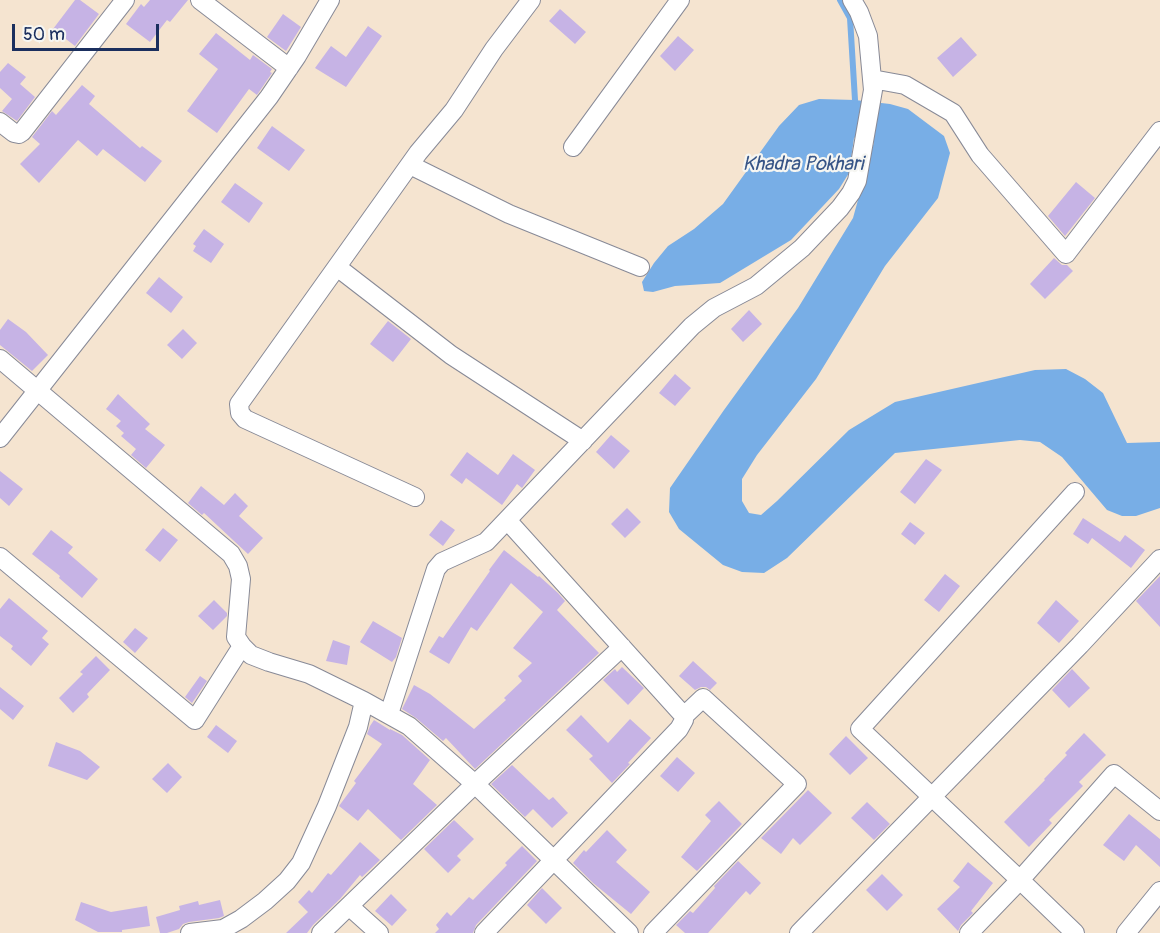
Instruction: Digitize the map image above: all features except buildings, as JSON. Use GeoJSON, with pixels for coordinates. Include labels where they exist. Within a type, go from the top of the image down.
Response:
{"type":"FeatureCollection","features":[{"type":"Feature","properties":{"kind":"street"},"geometry":{"type":"LineString","coordinates":[[0,122],[14,133],[22,132],[126,0]]}},
{"type":"Feature","properties":{"kind":"street"},"geometry":{"type":"LineString","coordinates":[[200,0],[289,68]]}},
{"type":"Feature","properties":{"kind":"street"},"geometry":{"type":"LineString","coordinates":[[0,438],[269,97],[330,0]]}},
{"type":"Feature","properties":{"kind":"street"},"geometry":{"type":"LineString","coordinates":[[415,497],[246,419],[240,413],[239,404],[418,153],[454,110],[494,49],[531,0]]}},
{"type":"Feature","properties":{"kind":"street"},"geometry":{"type":"LineString","coordinates":[[573,147],[680,0]]}},
{"type":"Feature","properties":{"kind":"street"},"geometry":{"type":"LineString","coordinates":[[389,714],[436,569],[442,562],[486,542],[692,326],[714,308],[756,286],[802,248],[851,193],[857,181],[873,84],[868,36],[852,0]]}},
{"type":"Feature","properties":{"kind":"street"},"geometry":{"type":"LineString","coordinates":[[873,84],[904,85],[953,113],[980,155],[1066,254],[1160,131]]}},
{"type":"Feature","properties":{"kind":"street"},"geometry":{"type":"LineString","coordinates":[[410,165],[509,214],[640,267]]}},
{"type":"Feature","properties":{"kind":"street"},"geometry":{"type":"LineString","coordinates":[[337,267],[451,355],[583,441]]}},
{"type":"Feature","properties":{"kind":"street"},"geometry":{"type":"LineString","coordinates":[[0,359],[231,554],[238,566],[241,579],[236,637],[251,655],[309,675],[364,701],[409,726],[475,784],[629,933]]}},
{"type":"Feature","properties":{"kind":"street"},"geometry":{"type":"LineString","coordinates":[[1075,492],[860,729],[1075,933]]}},
{"type":"Feature","properties":{"kind":"street"},"geometry":{"type":"LineString","coordinates":[[507,520],[684,716]]}},
{"type":"Feature","properties":{"kind":"street"},"geometry":{"type":"LineString","coordinates":[[0,557],[195,720],[242,646]]}},
{"type":"Feature","properties":{"kind":"street"},"geometry":{"type":"LineString","coordinates":[[800,933],[1080,645],[1160,559]]}},
{"type":"Feature","properties":{"kind":"street"},"geometry":{"type":"LineString","coordinates":[[321,933],[475,784],[622,647]]}},
{"type":"Feature","properties":{"kind":"street"},"geometry":{"type":"LineString","coordinates":[[484,933],[679,729],[684,716],[703,698],[797,784],[653,933]]}},
{"type":"Feature","properties":{"kind":"street"},"geometry":{"type":"LineString","coordinates":[[190,933],[223,929],[241,919],[287,881],[301,863],[327,806],[357,727],[364,701]]}},
{"type":"Feature","properties":{"kind":"street"},"geometry":{"type":"LineString","coordinates":[[969,933],[1020,880],[1114,774],[1160,811]]}},
{"type":"Feature","properties":{"kind":"street"},"geometry":{"type":"LineString","coordinates":[[1126,933],[1160,891]]}},
{"type":"Feature","properties":{"kind":"street"},"geometry":{"type":"LineString","coordinates":[[349,906],[378,933]]}},
{"type":"Feature","properties":{"kind":"water","name":"Khadra Pokhari"},"geometry":{"type":"Polygon","coordinates":[[[819,99],[855,100],[890,104],[908,109],[944,136],[950,153],[938,198],[885,266],[816,379],[757,455],[742,479],[742,501],[749,513],[761,515],[849,430],[895,402],[1035,370],[1066,369],[1085,379],[1103,393],[1127,443],[1160,442],[1160,508],[1136,516],[1122,516],[1107,510],[1062,457],[1040,442],[1020,440],[895,453],[787,558],[764,573],[742,572],[723,565],[679,529],[669,512],[670,488],[798,308],[853,218],[874,142],[863,132],[854,138],[849,173],[839,189],[791,240],[720,283],[675,286],[653,292],[644,291],[642,282],[668,246],[694,229],[723,204],[779,126],[799,105],[819,99]]]}},
{"type":"Feature","properties":{"kind":"waterway"},"geometry":{"type":"LineString","coordinates":[[840,0],[850,18],[855,100]]}}]}
